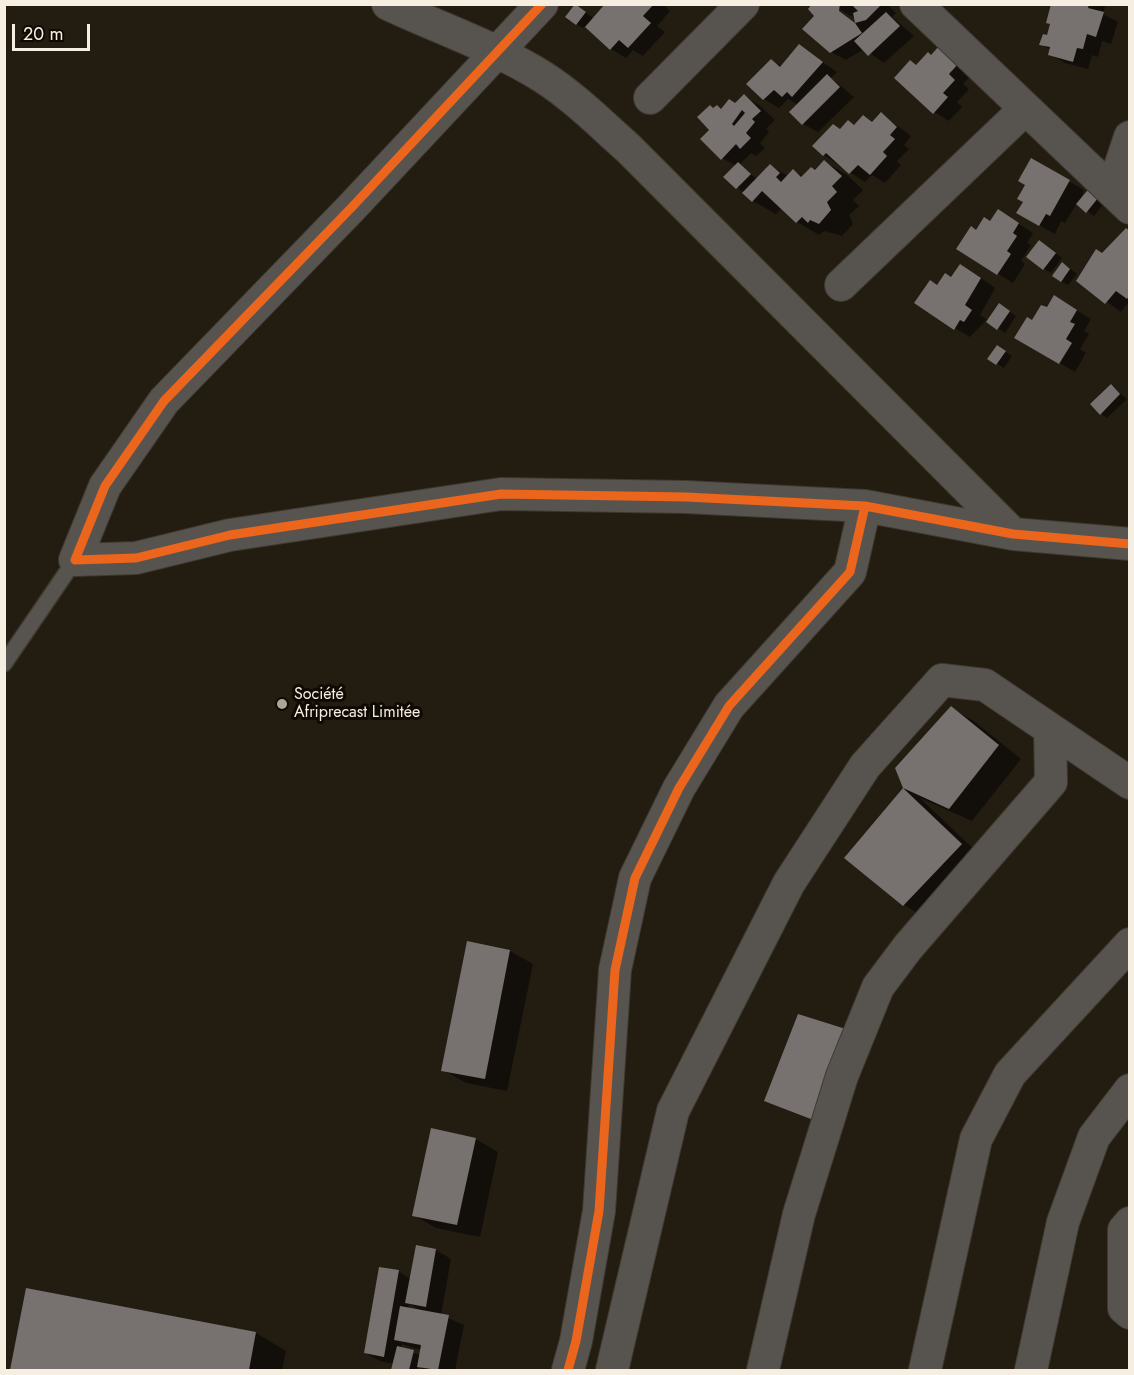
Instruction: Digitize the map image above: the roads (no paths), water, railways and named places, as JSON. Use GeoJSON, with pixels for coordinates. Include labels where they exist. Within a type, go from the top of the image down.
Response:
{"type":"FeatureCollection","features":[{"type":"Feature","properties":{"kind":"street"},"geometry":{"type":"LineString","coordinates":[[388,4],[497,54],[541,76],[566,93],[628,148],[1013,534]]}},
{"type":"Feature","properties":{"kind":"street"},"geometry":{"type":"LineString","coordinates":[[542,4],[497,54],[164,401],[105,486],[75,560],[136,558],[230,535],[501,494],[686,497],[865,506],[1013,534],[1130,544]]}},
{"type":"Feature","properties":{"kind":"street"},"geometry":{"type":"LineString","coordinates":[[650,98],[743,4]]}},
{"type":"Feature","properties":{"kind":"street"},"geometry":{"type":"LineString","coordinates":[[916,4],[1024,110],[1121,199]]}},
{"type":"Feature","properties":{"kind":"street"},"geometry":{"type":"LineString","coordinates":[[841,285],[1024,110]]}},
{"type":"Feature","properties":{"kind":"street"},"geometry":{"type":"LineString","coordinates":[[1121,199],[1130,137]]}},
{"type":"Feature","properties":{"kind":"street"},"geometry":{"type":"LineString","coordinates":[[568,1371],[576,1341],[599,1211],[615,970],[636,878],[679,788],[729,705],[850,572],[865,506]]}},
{"type":"Feature","properties":{"kind":"street"},"geometry":{"type":"LineString","coordinates":[[612,1371],[673,1111],[789,883],[865,766],[942,680],[986,685],[1130,783]]}},
{"type":"Feature","properties":{"kind":"street"},"geometry":{"type":"LineString","coordinates":[[763,1371],[799,1214],[842,1076],[878,987],[908,947],[1051,782],[1050,729]]}},
{"type":"Feature","properties":{"kind":"street"},"geometry":{"type":"LineString","coordinates":[[925,1371],[976,1139],[1010,1074],[1130,944]]}},
{"type":"Feature","properties":{"kind":"street"},"geometry":{"type":"LineString","coordinates":[[1031,1371],[1063,1222],[1094,1137],[1130,1090]]}},
{"type":"Feature","properties":{"kind":"street"},"geometry":{"type":"LineString","coordinates":[[1130,1222],[1124,1230],[1124,1308],[1130,1313]]}},
{"type":"Feature","properties":{"kind":"lane"},"geometry":{"type":"LineString","coordinates":[[4,664],[75,560]]}},
{"type":"Feature","properties":{"kind":"place","name":"Société Afriprecast Limitée"},"geometry":{"type":"Point","coordinates":[282,704]}}]}
